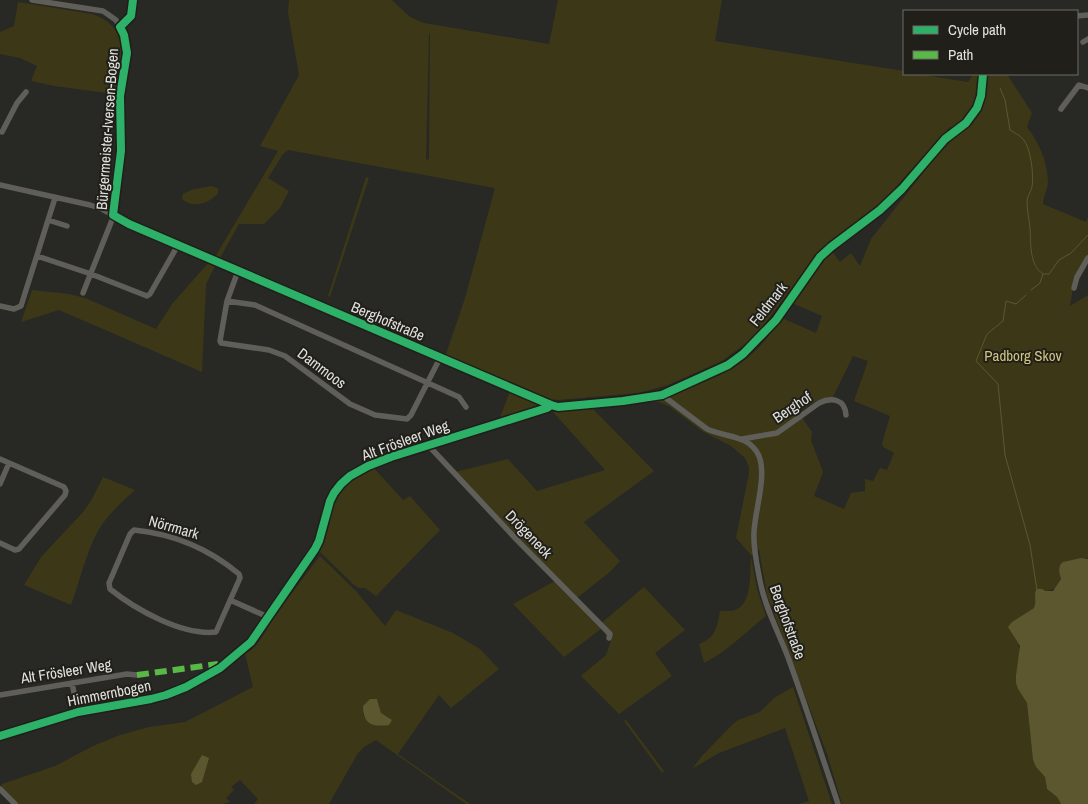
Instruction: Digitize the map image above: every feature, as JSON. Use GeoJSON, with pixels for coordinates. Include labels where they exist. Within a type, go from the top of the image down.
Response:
{"type":"FeatureCollection","features":[{"type":"Feature","properties":{"kind":"street","name":"Bürgermeister-Iversen-Bogen"},"geometry":{"type":"LineString","coordinates":[[32,0],[96,9],[110,15],[120,27],[126,44],[127,53],[120,96],[121,151],[113,215],[83,293]]}},
{"type":"Feature","properties":{"kind":"street"},"geometry":{"type":"LineString","coordinates":[[120,27],[131,16],[133,0]]}},
{"type":"Feature","properties":{"kind":"street"},"geometry":{"type":"LineString","coordinates":[[1062,109],[1079,85],[1088,88]]}},
{"type":"Feature","properties":{"kind":"street"},"geometry":{"type":"LineString","coordinates":[[0,133],[17,103],[26,92]]}},
{"type":"Feature","properties":{"kind":"street","name":"Berghofstraße"},"geometry":{"type":"LineString","coordinates":[[0,184],[90,205],[129,224],[551,405],[558,407],[583,405],[662,395]]}},
{"type":"Feature","properties":{"kind":"street"},"geometry":{"type":"LineString","coordinates":[[0,306],[14,309],[20,306],[55,198]]}},
{"type":"Feature","properties":{"kind":"street","name":"Feldmark"},"geometry":{"type":"LineString","coordinates":[[662,395],[728,365],[743,354],[776,320],[820,257],[830,247],[880,210]]}},
{"type":"Feature","properties":{"kind":"street"},"geometry":{"type":"LineString","coordinates":[[48,220],[67,226]]}},
{"type":"Feature","properties":{"kind":"street"},"geometry":{"type":"LineString","coordinates":[[37,256],[91,274],[147,296],[150,294],[178,245]]}},
{"type":"Feature","properties":{"kind":"street"},"geometry":{"type":"LineString","coordinates":[[1074,288],[1077,277],[1088,258]]}},
{"type":"Feature","properties":{"kind":"street","name":"Dammoos"},"geometry":{"type":"LineString","coordinates":[[238,271],[227,301],[221,343],[269,350],[285,356],[350,404],[375,415],[407,419],[428,384],[440,358]]}},
{"type":"Feature","properties":{"kind":"street","name":"Dammoos"},"geometry":{"type":"LineString","coordinates":[[227,301],[255,305],[459,397],[466,407]]}},
{"type":"Feature","properties":{"kind":"street"},"geometry":{"type":"LineString","coordinates":[[662,395],[707,429],[742,438]]}},
{"type":"Feature","properties":{"kind":"street","name":"Berghof"},"geometry":{"type":"LineString","coordinates":[[742,438],[777,433],[819,402],[826,399],[832,399],[842,404],[846,415]]}},
{"type":"Feature","properties":{"kind":"street","name":"Alt Frösleer Weg"},"geometry":{"type":"LineString","coordinates":[[220,668],[251,642],[315,548],[319,541],[330,501],[341,484],[368,466],[547,408],[551,405]]}},
{"type":"Feature","properties":{"kind":"street","name":"Berghofstraße"},"geometry":{"type":"LineString","coordinates":[[742,438],[750,444],[761,464],[762,472],[754,540],[760,581],[766,604],[804,702],[838,804]]}},
{"type":"Feature","properties":{"kind":"street","name":"Drögeneck"},"geometry":{"type":"LineString","coordinates":[[428,445],[610,634],[609,638]]}},
{"type":"Feature","properties":{"kind":"street"},"geometry":{"type":"LineString","coordinates":[[0,460],[64,487],[66,491],[20,549],[15,550],[0,543]]}},
{"type":"Feature","properties":{"kind":"street"},"geometry":{"type":"LineString","coordinates":[[0,484],[9,463]]}},
{"type":"Feature","properties":{"kind":"street","name":"Nörrmark"},"geometry":{"type":"LineString","coordinates":[[132,531],[148,531],[198,546],[239,574],[240,578],[230,600],[218,630],[208,632],[158,619],[130,604],[108,586],[132,531]]}},
{"type":"Feature","properties":{"kind":"street"},"geometry":{"type":"LineString","coordinates":[[230,600],[268,617]]}},
{"type":"Feature","properties":{"kind":"street","name":"Himmernbogen"},"geometry":{"type":"LineString","coordinates":[[0,736],[78,712],[166,695],[186,688],[220,668]]}},
{"type":"Feature","properties":{"kind":"street","name":"Alt Frösleer Weg"},"geometry":{"type":"LineString","coordinates":[[0,695],[127,674],[137,675]]}},
{"type":"Feature","properties":{"kind":"street"},"geometry":{"type":"LineString","coordinates":[[72,683],[78,712]]}},
{"type":"Feature","properties":{"kind":"street"},"geometry":{"type":"LineString","coordinates":[[0,789],[14,804]]}},
{"type":"Feature","properties":{"kind":"green space","name":"Padborg Skov"},"geometry":{"type":"Polygon","coordinates":[[[289,0],[392,0],[410,17],[424,23],[549,44],[558,0],[722,0],[715,41],[903,71],[903,75],[924,75],[968,82],[972,75],[1008,75],[1032,113],[1027,127],[1042,152],[1048,174],[1048,185],[1043,204],[1086,222],[1088,218],[1088,256],[1074,282],[1070,306],[1088,295],[1088,558],[1085,558],[1062,576],[1056,588],[1035,595],[1036,604],[1025,615],[1018,642],[1020,651],[1016,675],[1018,689],[1027,703],[1033,760],[1036,767],[1045,777],[1047,789],[1057,797],[1061,804],[842,804],[827,754],[767,595],[759,549],[751,556],[757,589],[766,616],[728,648],[704,663],[699,644],[709,639],[715,631],[720,611],[733,611],[739,608],[743,604],[748,591],[751,555],[736,538],[749,473],[749,467],[745,458],[731,446],[702,431],[669,406],[659,402],[645,402],[687,389],[729,370],[752,354],[782,318],[816,333],[822,316],[792,303],[817,266],[831,250],[840,262],[851,253],[860,266],[871,239],[930,164],[959,131],[950,127],[876,209],[832,240],[819,252],[763,326],[748,342],[722,361],[668,385],[638,393],[558,400],[549,399],[445,357],[465,298],[495,188],[288,150],[283,154],[268,178],[289,191],[280,208],[264,224],[239,224],[220,258],[215,257],[278,151],[260,146],[299,75],[288,12],[289,0]],[[430,33],[426,159],[429,159],[430,33]],[[853,356],[833,397],[818,400],[798,412],[812,432],[811,440],[823,472],[814,496],[844,509],[851,493],[865,491],[865,479],[873,481],[880,468],[887,470],[894,453],[883,447],[882,443],[890,416],[854,401],[868,361],[853,356]]]}},
{"type":"Feature","properties":{"kind":"green space"},"geometry":{"type":"Polygon","coordinates":[[[18,2],[92,14],[105,20],[114,28],[119,37],[121,47],[120,70],[115,94],[31,81],[37,66],[20,58],[0,54],[0,32],[14,26],[18,2]]]}},
{"type":"Feature","properties":{"kind":"green space"},"geometry":{"type":"Polygon","coordinates":[[[366,177],[369,178],[330,297],[328,296],[366,177]]]}},
{"type":"Feature","properties":{"kind":"green space"},"geometry":{"type":"Polygon","coordinates":[[[211,186],[218,188],[218,193],[207,202],[190,204],[182,199],[183,194],[191,190],[211,186]]]}},
{"type":"Feature","properties":{"kind":"green space"},"geometry":{"type":"Polygon","coordinates":[[[210,261],[216,264],[206,284],[202,372],[59,310],[21,322],[32,290],[69,294],[85,298],[156,329],[172,304],[210,261]]]}},
{"type":"Feature","properties":{"kind":"green space"},"geometry":{"type":"Polygon","coordinates":[[[510,391],[542,404],[543,407],[499,420],[510,391]]]}},
{"type":"Feature","properties":{"kind":"green space"},"geometry":{"type":"Polygon","coordinates":[[[593,409],[654,471],[584,522],[620,561],[611,571],[577,598],[455,472],[508,459],[537,491],[605,470],[553,412],[593,409]]]}},
{"type":"Feature","properties":{"kind":"green space"},"geometry":{"type":"Polygon","coordinates":[[[372,466],[403,500],[410,496],[440,530],[376,596],[365,588],[359,588],[354,585],[319,551],[336,496],[353,477],[372,466]]]}},
{"type":"Feature","properties":{"kind":"green space"},"geometry":{"type":"Polygon","coordinates":[[[103,477],[135,490],[110,514],[98,531],[86,559],[71,605],[24,585],[41,557],[84,511],[103,477]]]}},
{"type":"Feature","properties":{"kind":"green space"},"geometry":{"type":"Polygon","coordinates":[[[320,556],[356,591],[385,626],[396,610],[453,633],[480,649],[499,669],[451,708],[439,695],[398,754],[470,804],[466,804],[376,740],[358,753],[329,804],[254,804],[258,799],[240,780],[231,787],[234,790],[226,798],[230,802],[223,804],[18,804],[1,787],[2,784],[55,766],[93,746],[120,735],[149,727],[185,722],[253,687],[245,654],[258,643],[320,556]],[[377,699],[363,706],[363,715],[368,722],[381,713],[377,699]]]}},
{"type":"Feature","properties":{"kind":"green space"},"geometry":{"type":"Polygon","coordinates":[[[555,581],[599,625],[644,587],[685,630],[655,653],[672,676],[619,714],[581,676],[606,655],[611,641],[601,629],[564,657],[513,604],[555,581]]]}},
{"type":"Feature","properties":{"kind":"green space"},"geometry":{"type":"Polygon","coordinates":[[[793,687],[832,804],[799,804],[809,801],[785,728],[719,753],[692,769],[701,757],[738,720],[760,712],[774,698],[793,687]]]}},
{"type":"Feature","properties":{"kind":"green space"},"geometry":{"type":"Polygon","coordinates":[[[626,720],[664,771],[662,773],[624,721],[626,720]]]}},
{"type":"Feature","properties":{"kind":"shaded area"},"geometry":{"type":"Polygon","coordinates":[[[1081,558],[1088,559],[1088,804],[1061,804],[1057,797],[1047,789],[1045,777],[1036,767],[1033,760],[1027,703],[1016,683],[1020,646],[1008,627],[1012,622],[1034,608],[1037,589],[1053,591],[1061,579],[1059,571],[1060,565],[1063,562],[1081,558]]]}},
{"type":"Feature","properties":{"kind":"shaded area"},"geometry":{"type":"Polygon","coordinates":[[[370,699],[377,699],[381,713],[392,720],[389,725],[378,726],[367,721],[363,712],[363,706],[370,699]]]}},
{"type":"Feature","properties":{"kind":"shaded area"},"geometry":{"type":"Polygon","coordinates":[[[202,755],[209,758],[202,782],[196,785],[192,782],[191,774],[202,755]]]}},
{"type":"Feature","properties":{"kind":"waterway"},"geometry":{"type":"LineString","coordinates":[[1000,88],[1005,100],[1010,130],[1019,135],[1026,143],[1031,162],[1032,187],[1027,201],[1031,247],[1035,265],[1043,274],[1040,283],[1031,290]]}},
{"type":"Feature","properties":{"kind":"waterway"},"geometry":{"type":"LineString","coordinates":[[1043,274],[1049,274],[1059,260],[1071,253],[1088,235]]}},
{"type":"Feature","properties":{"kind":"waterway"},"geometry":{"type":"LineString","coordinates":[[1026,295],[1016,304],[1006,301],[1003,321],[987,334],[976,361],[998,384],[1005,455],[1030,545],[1037,590]]}},
{"type":"Feature","properties":{"kind":"marked path"},"geometry":{"type":"LineString","coordinates":[[137,675],[218,664]]}},
{"type":"Feature","properties":{"kind":"cycle path"},"geometry":{"type":"LineString","coordinates":[[133,0],[131,16],[120,27],[124,35],[127,53],[120,96],[121,151],[113,215],[129,224],[558,407],[662,395],[728,365],[743,354],[776,320],[820,257],[880,210],[902,189],[945,139],[966,123],[977,108],[981,96],[983,75]]}},
{"type":"Feature","properties":{"kind":"cycle path"},"geometry":{"type":"LineString","coordinates":[[0,736],[78,712],[166,695],[186,687],[220,668],[251,642],[315,549],[330,501],[341,484],[350,476],[368,466],[391,457],[547,408],[551,405]]}}]}
